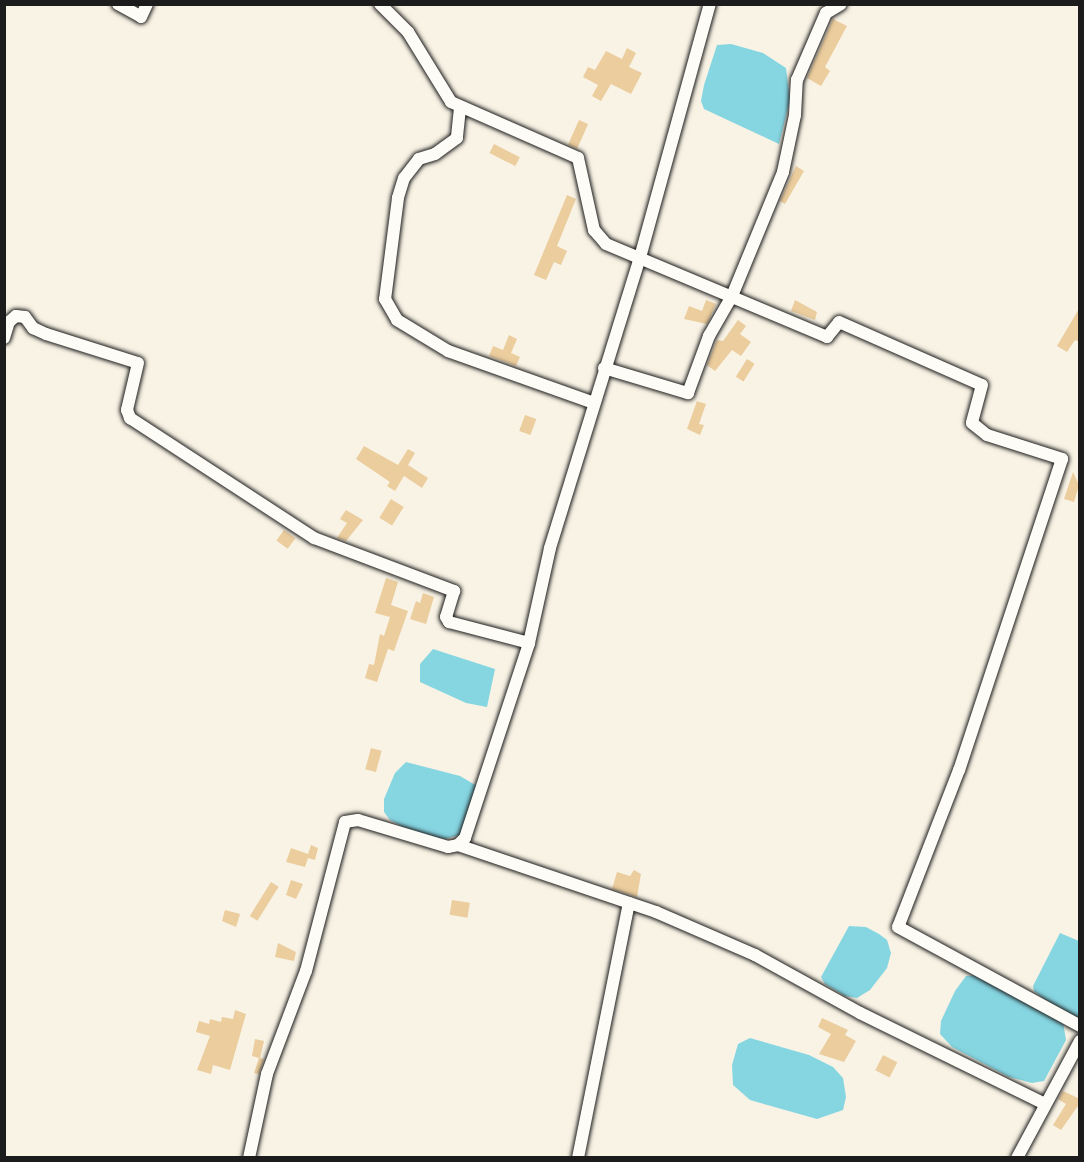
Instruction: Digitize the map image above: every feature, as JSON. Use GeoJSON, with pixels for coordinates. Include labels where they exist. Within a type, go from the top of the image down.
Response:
{"type":"FeatureCollection","features":[{"type":"Feature","properties":{"kind":"street"},"geometry":{"type":"LineString","coordinates":[[118,4],[141,17],[147,4]]}},
{"type":"Feature","properties":{"kind":"street"},"geometry":{"type":"LineString","coordinates":[[380,4],[408,32],[452,102],[460,108],[578,158],[594,230],[606,244],[639,261],[732,296],[827,338],[839,322],[982,385],[972,423],[987,435],[1062,459],[959,770],[898,927],[1080,1026]]}},
{"type":"Feature","properties":{"kind":"street"},"geometry":{"type":"LineString","coordinates":[[458,845],[465,838],[480,797],[529,644],[550,548],[639,261],[710,4]]}},
{"type":"Feature","properties":{"kind":"street"},"geometry":{"type":"LineString","coordinates":[[604,368],[688,393],[709,336],[732,296],[783,172],[795,115],[797,80],[826,13],[841,4]]}},
{"type":"Feature","properties":{"kind":"street"},"geometry":{"type":"LineString","coordinates":[[460,108],[457,138],[435,154],[420,159],[404,178],[398,198],[385,299],[397,320],[448,351],[594,403]]}},
{"type":"Feature","properties":{"kind":"street"},"geometry":{"type":"LineString","coordinates":[[4,338],[9,322],[16,316],[26,317],[33,328],[46,334],[138,363],[127,410],[130,418],[314,538],[454,591],[446,617],[449,622],[529,644]]}},
{"type":"Feature","properties":{"kind":"street"},"geometry":{"type":"LineString","coordinates":[[249,1158],[267,1074],[306,971],[345,822],[358,820],[435,844],[458,845],[630,903],[755,955],[860,1013],[1045,1104]]}},
{"type":"Feature","properties":{"kind":"street"},"geometry":{"type":"LineString","coordinates":[[578,1158],[630,903]]}},
{"type":"Feature","properties":{"kind":"street"},"geometry":{"type":"LineString","coordinates":[[1017,1158],[1080,1041]]}},
{"type":"Feature","properties":{"kind":"water"},"geometry":{"type":"Polygon","coordinates":[[[731,44],[763,53],[786,68],[790,100],[779,144],[704,109],[701,101],[704,85],[717,45],[731,44]]]}},
{"type":"Feature","properties":{"kind":"water"},"geometry":{"type":"Polygon","coordinates":[[[433,649],[495,669],[487,707],[466,703],[420,682],[420,664],[433,649]]]}},
{"type":"Feature","properties":{"kind":"water"},"geometry":{"type":"Polygon","coordinates":[[[406,762],[460,776],[477,786],[463,834],[445,839],[418,835],[390,820],[384,812],[384,799],[395,773],[406,762]]]}},
{"type":"Feature","properties":{"kind":"water"},"geometry":{"type":"Polygon","coordinates":[[[849,926],[866,927],[879,934],[887,940],[891,953],[887,968],[870,990],[857,998],[845,996],[825,984],[821,977],[849,926]]]}},
{"type":"Feature","properties":{"kind":"water"},"geometry":{"type":"Polygon","coordinates":[[[1060,933],[1079,941],[1079,1018],[1062,1013],[1034,991],[1033,986],[1060,933]]]}},
{"type":"Feature","properties":{"kind":"water"},"geometry":{"type":"Polygon","coordinates":[[[977,975],[1063,1022],[1066,1040],[1044,1081],[1032,1083],[1009,1077],[952,1047],[940,1034],[941,1021],[955,991],[966,976],[977,975]]]}},
{"type":"Feature","properties":{"kind":"water"},"geometry":{"type":"Polygon","coordinates":[[[750,1038],[809,1055],[833,1067],[843,1078],[846,1097],[843,1110],[817,1119],[750,1100],[733,1085],[732,1065],[738,1044],[750,1038]]]}},
{"type":"Feature","properties":{"kind":"building"},"geometry":{"type":"Polygon","coordinates":[[[833,19],[847,26],[825,67],[830,71],[821,86],[807,78],[833,19]]]}},
{"type":"Feature","properties":{"kind":"building"},"geometry":{"type":"Polygon","coordinates":[[[627,48],[636,53],[629,67],[642,73],[631,94],[611,84],[601,101],[592,96],[598,85],[583,77],[588,67],[595,70],[606,51],[622,59],[627,48]]]}},
{"type":"Feature","properties":{"kind":"building"},"geometry":{"type":"Polygon","coordinates":[[[579,120],[588,124],[577,149],[568,145],[579,120]]]}},
{"type":"Feature","properties":{"kind":"building"},"geometry":{"type":"Polygon","coordinates":[[[494,144],[520,157],[515,166],[489,153],[494,144]]]}},
{"type":"Feature","properties":{"kind":"building"},"geometry":{"type":"Polygon","coordinates":[[[796,166],[804,171],[785,204],[780,201],[796,166]]]}},
{"type":"Feature","properties":{"kind":"building"},"geometry":{"type":"Polygon","coordinates":[[[567,195],[576,199],[557,246],[567,251],[561,265],[554,262],[546,280],[534,275],[567,195]]]}},
{"type":"Feature","properties":{"kind":"building"},"geometry":{"type":"Polygon","coordinates":[[[706,300],[716,304],[707,324],[684,319],[689,306],[702,311],[706,300]]]}},
{"type":"Feature","properties":{"kind":"building"},"geometry":{"type":"Polygon","coordinates":[[[795,300],[817,312],[815,320],[791,311],[795,300]]]}},
{"type":"Feature","properties":{"kind":"building"},"geometry":{"type":"Polygon","coordinates":[[[1080,307],[1080,342],[1075,340],[1067,352],[1057,346],[1080,307]]]}},
{"type":"Feature","properties":{"kind":"building"},"geometry":{"type":"Polygon","coordinates":[[[738,320],[746,326],[740,334],[751,342],[741,356],[732,350],[715,371],[707,365],[717,340],[723,341],[738,320]]]}},
{"type":"Feature","properties":{"kind":"building"},"geometry":{"type":"Polygon","coordinates":[[[509,335],[517,339],[511,353],[520,357],[516,366],[489,356],[493,346],[503,350],[509,335]]]}},
{"type":"Feature","properties":{"kind":"building"},"geometry":{"type":"Polygon","coordinates":[[[747,359],[755,364],[744,382],[736,377],[747,359]]]}},
{"type":"Feature","properties":{"kind":"building"},"geometry":{"type":"Polygon","coordinates":[[[697,401],[706,404],[699,424],[704,425],[700,435],[687,429],[697,401]]]}},
{"type":"Feature","properties":{"kind":"building"},"geometry":{"type":"Polygon","coordinates":[[[525,415],[536,419],[530,435],[519,431],[525,415]]]}},
{"type":"Feature","properties":{"kind":"building"},"geometry":{"type":"Polygon","coordinates":[[[364,446],[398,465],[408,449],[415,453],[408,465],[428,478],[422,488],[404,476],[395,491],[387,486],[390,482],[356,459],[364,446]]]}},
{"type":"Feature","properties":{"kind":"building"},"geometry":{"type":"Polygon","coordinates":[[[1073,472],[1079,485],[1074,502],[1064,499],[1073,472]]]}},
{"type":"Feature","properties":{"kind":"building"},"geometry":{"type":"Polygon","coordinates":[[[391,499],[404,507],[392,526],[379,518],[391,499]]]}},
{"type":"Feature","properties":{"kind":"building"},"geometry":{"type":"Polygon","coordinates":[[[346,510],[363,520],[346,541],[337,538],[347,523],[340,519],[346,510]]]}},
{"type":"Feature","properties":{"kind":"building"},"geometry":{"type":"Polygon","coordinates":[[[284,530],[295,538],[288,549],[276,541],[284,530]]]}},
{"type":"Feature","properties":{"kind":"building"},"geometry":{"type":"Polygon","coordinates":[[[386,578],[398,582],[391,605],[408,611],[394,651],[388,649],[377,682],[365,678],[369,664],[374,665],[380,634],[384,636],[390,617],[375,613],[386,578]]]}},
{"type":"Feature","properties":{"kind":"building"},"geometry":{"type":"Polygon","coordinates":[[[423,593],[434,597],[426,624],[410,619],[416,601],[420,603],[423,593]]]}},
{"type":"Feature","properties":{"kind":"building"},"geometry":{"type":"Polygon","coordinates":[[[371,748],[382,751],[376,772],[365,769],[371,748]]]}},
{"type":"Feature","properties":{"kind":"building"},"geometry":{"type":"Polygon","coordinates":[[[311,845],[318,848],[315,860],[308,858],[305,867],[286,862],[291,848],[308,854],[311,845]]]}},
{"type":"Feature","properties":{"kind":"building"},"geometry":{"type":"Polygon","coordinates":[[[634,870],[641,874],[637,897],[612,889],[617,872],[630,876],[634,870]]]}},
{"type":"Feature","properties":{"kind":"building"},"geometry":{"type":"Polygon","coordinates":[[[291,880],[303,884],[296,899],[286,895],[291,880]]]}},
{"type":"Feature","properties":{"kind":"building"},"geometry":{"type":"Polygon","coordinates":[[[271,882],[279,887],[257,921],[250,916],[271,882]]]}},
{"type":"Feature","properties":{"kind":"building"},"geometry":{"type":"Polygon","coordinates":[[[452,900],[470,903],[467,918],[450,915],[452,900]]]}},
{"type":"Feature","properties":{"kind":"building"},"geometry":{"type":"Polygon","coordinates":[[[225,910],[240,914],[236,927],[222,921],[225,910]]]}},
{"type":"Feature","properties":{"kind":"building"},"geometry":{"type":"Polygon","coordinates":[[[278,943],[296,952],[294,961],[275,957],[278,943]]]}},
{"type":"Feature","properties":{"kind":"building"},"geometry":{"type":"Polygon","coordinates":[[[235,1010],[246,1014],[230,1070],[213,1065],[211,1074],[197,1070],[210,1036],[196,1032],[199,1021],[209,1024],[210,1019],[221,1022],[222,1017],[233,1019],[235,1010]]]}},
{"type":"Feature","properties":{"kind":"building"},"geometry":{"type":"Polygon","coordinates":[[[822,1018],[848,1030],[845,1035],[856,1041],[844,1062],[819,1054],[831,1034],[818,1027],[822,1018]]]}},
{"type":"Feature","properties":{"kind":"building"},"geometry":{"type":"Polygon","coordinates":[[[255,1039],[264,1041],[260,1058],[264,1059],[259,1074],[254,1073],[259,1058],[252,1056],[255,1039]]]}},
{"type":"Feature","properties":{"kind":"building"},"geometry":{"type":"Polygon","coordinates":[[[883,1055],[897,1062],[890,1077],[875,1070],[883,1055]]]}},
{"type":"Feature","properties":{"kind":"building"},"geometry":{"type":"Polygon","coordinates":[[[1063,1091],[1080,1099],[1080,1103],[1061,1130],[1053,1125],[1066,1104],[1058,1099],[1063,1091]]]}}]}
